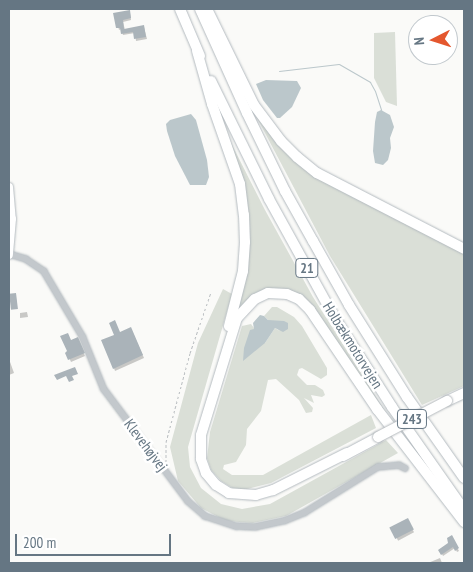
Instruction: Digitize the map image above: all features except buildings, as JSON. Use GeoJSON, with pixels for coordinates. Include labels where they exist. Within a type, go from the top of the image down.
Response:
{"type":"FeatureCollection","features":[{"type":"Feature","properties":{"kind":"highway","name":"Holbækmotorvejen"},"geometry":{"type":"LineString","coordinates":[[180,9],[230,125],[264,191],[333,315],[392,407],[464,510]]}},
{"type":"Feature","properties":{"kind":"highway","name":"Holbækmotorvejen"},"geometry":{"type":"LineString","coordinates":[[200,9],[247,113],[309,233],[349,305],[407,397],[464,478]]}},
{"type":"Feature","properties":{"kind":"highway"},"geometry":{"type":"LineString","coordinates":[[207,9],[254,105],[297,157],[317,173],[464,249]]}},
{"type":"Feature","properties":{"kind":"highway"},"geometry":{"type":"LineString","coordinates":[[197,51],[212,104],[240,184],[246,242],[243,271],[236,298],[196,434],[194,451],[197,469],[206,483],[219,495],[247,503],[275,495],[347,453]]}},
{"type":"Feature","properties":{"kind":"highway"},"geometry":{"type":"LineString","coordinates":[[347,453],[273,490],[256,495],[229,493],[216,485],[206,473],[201,459],[201,435],[238,318],[242,310],[255,299],[268,294],[287,294],[299,299],[310,310],[377,409],[464,522]]}},
{"type":"Feature","properties":{"kind":"highway","name":"243"},"geometry":{"type":"LineString","coordinates":[[347,453],[464,392]]}},
{"type":"Feature","properties":{"kind":"street","name":"Klevehøjvej"},"geometry":{"type":"LineString","coordinates":[[9,187],[12,219],[9,254],[26,259],[44,271],[83,337],[104,389],[188,501],[205,516],[236,526],[255,527],[284,521],[304,513],[378,468],[399,466],[405,468]]}},
{"type":"Feature","properties":{"kind":"path"},"geometry":{"type":"LineString","coordinates":[[163,467],[166,462],[166,442],[190,353],[211,292]]}},
{"type":"Feature","properties":{"kind":"shaded area"},"geometry":{"type":"Polygon","coordinates":[[[395,32],[397,106],[386,102],[374,78],[374,33],[395,32]]]}},
{"type":"Feature","properties":{"kind":"shaded area"},"geometry":{"type":"Polygon","coordinates":[[[266,80],[297,81],[301,88],[292,107],[280,118],[277,118],[263,100],[256,84],[266,80]]]}},
{"type":"Feature","properties":{"kind":"shaded area"},"geometry":{"type":"Polygon","coordinates":[[[381,110],[390,115],[394,127],[390,138],[391,148],[388,160],[383,165],[375,163],[373,151],[375,122],[377,112],[381,110]]]}},
{"type":"Feature","properties":{"kind":"shaded area"},"geometry":{"type":"Polygon","coordinates":[[[191,114],[196,120],[207,160],[209,177],[206,185],[190,185],[175,156],[167,131],[166,124],[170,120],[191,114]]]}},
{"type":"Feature","properties":{"kind":"shaded area"},"geometry":{"type":"Polygon","coordinates":[[[257,115],[291,158],[310,174],[464,254],[464,386],[422,405],[330,256],[257,115]]]}},
{"type":"Feature","properties":{"kind":"shaded area"},"geometry":{"type":"Polygon","coordinates":[[[228,137],[265,210],[313,297],[392,422],[307,301],[254,294],[238,309],[248,237],[228,137]]]}},
{"type":"Feature","properties":{"kind":"shaded area"},"geometry":{"type":"Polygon","coordinates":[[[223,289],[232,294],[188,447],[190,467],[201,488],[221,504],[242,509],[270,504],[386,440],[398,453],[286,516],[253,523],[226,521],[201,508],[178,481],[170,447],[198,343],[223,289]]]}},
{"type":"Feature","properties":{"kind":"shaded area"},"geometry":{"type":"Polygon","coordinates":[[[272,307],[277,307],[294,317],[302,326],[327,368],[327,375],[321,379],[302,368],[299,369],[297,375],[307,385],[315,385],[323,390],[325,395],[322,397],[311,395],[314,403],[304,398],[313,408],[312,412],[306,413],[299,400],[276,379],[268,380],[261,411],[247,429],[246,445],[236,462],[224,465],[223,469],[232,475],[263,475],[371,415],[376,428],[271,483],[243,490],[234,489],[221,481],[211,470],[207,458],[210,432],[242,326],[251,324],[265,343],[275,328],[280,331],[264,316],[272,307]]]}},
{"type":"Feature","properties":{"kind":"shaded area"},"geometry":{"type":"Polygon","coordinates":[[[260,315],[268,320],[288,323],[288,329],[283,332],[275,328],[265,343],[243,361],[244,348],[250,330],[254,329],[253,323],[260,315]]]}},
{"type":"Feature","properties":{"kind":"waterway"},"geometry":{"type":"LineString","coordinates":[[279,71],[339,64],[370,82],[381,110]]}}]}
